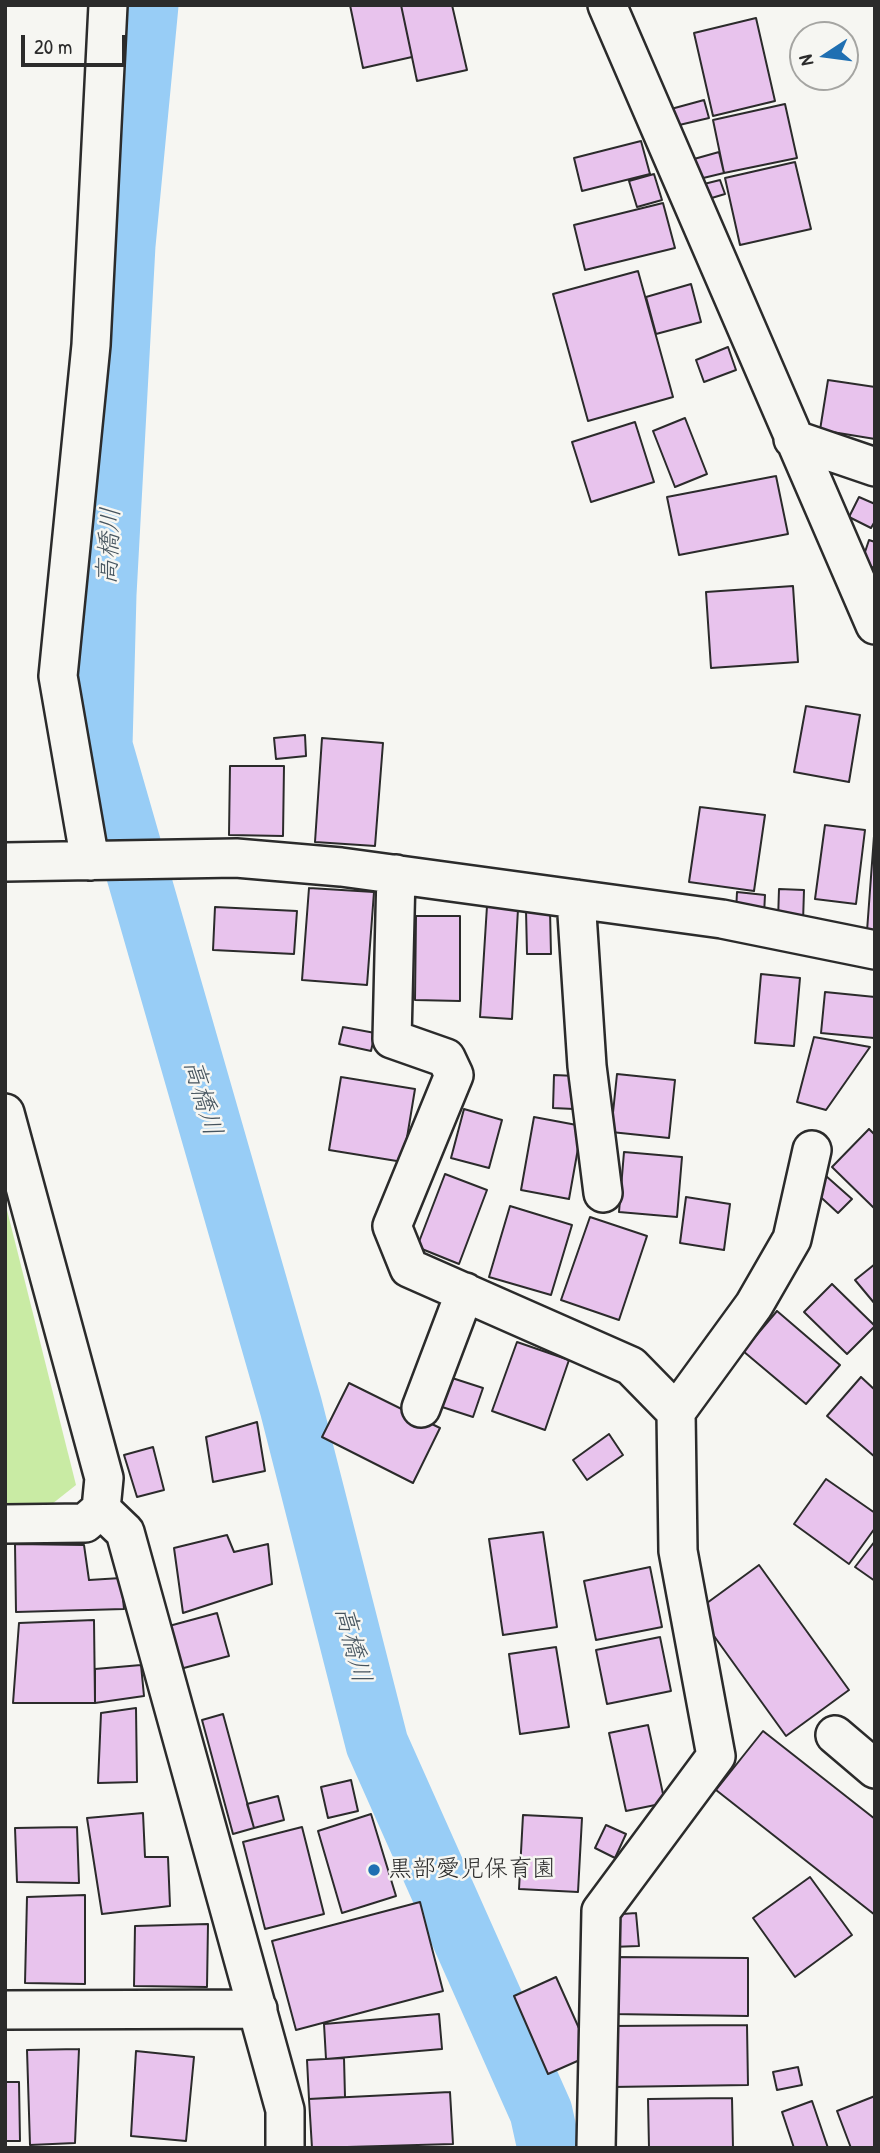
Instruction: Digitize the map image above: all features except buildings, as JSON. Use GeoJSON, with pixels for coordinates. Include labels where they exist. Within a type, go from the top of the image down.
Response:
{"type":"FeatureCollection","features":[{"type":"Feature","properties":{"kind":"street"},"geometry":{"type":"LineString","coordinates":[[90,861],[58,676],[91,345],[108,5]]}},
{"type":"Feature","properties":{"kind":"street"},"geometry":{"type":"LineString","coordinates":[[607,5],[875,625]]}},
{"type":"Feature","properties":{"kind":"street"},"geometry":{"type":"LineString","coordinates":[[793,439],[875,467]]}},
{"type":"Feature","properties":{"kind":"street"},"geometry":{"type":"LineString","coordinates":[[5,862],[236,859],[396,874],[722,919],[875,950]]}},
{"type":"Feature","properties":{"kind":"street"},"geometry":{"type":"LineString","coordinates":[[396,874],[392,1039],[446,1058],[454,1075],[392,1226],[409,1268],[631,1366],[676,1412]]}},
{"type":"Feature","properties":{"kind":"street"},"geometry":{"type":"LineString","coordinates":[[576,899],[587,1066],[603,1193]]}},
{"type":"Feature","properties":{"kind":"street"},"geometry":{"type":"LineString","coordinates":[[5,1113],[104,1478],[101,1509],[85,1522],[5,1524]]}},
{"type":"Feature","properties":{"kind":"street"},"geometry":{"type":"LineString","coordinates":[[596,2148],[601,1911],[716,1756],[678,1551],[676,1412],[754,1305],[792,1239],[812,1150]]}},
{"type":"Feature","properties":{"kind":"street"},"geometry":{"type":"LineString","coordinates":[[421,1408],[465,1293]]}},
{"type":"Feature","properties":{"kind":"street"},"geometry":{"type":"LineString","coordinates":[[101,1509],[125,1532],[285,2110],[285,2148]]}},
{"type":"Feature","properties":{"kind":"street"},"geometry":{"type":"LineString","coordinates":[[835,1735],[875,1769]]}},
{"type":"Feature","properties":{"kind":"street"},"geometry":{"type":"LineString","coordinates":[[5,2010],[258,2009]]}},
{"type":"Feature","properties":{"kind":"green space"},"geometry":{"type":"Polygon","coordinates":[[[5,1202],[76,1485],[52,1504],[5,1508],[5,1202]]]}},
{"type":"Feature","properties":{"kind":"waterway","name":"高橋川"},"geometry":{"type":"LineString","coordinates":[[147,5],[124,245],[105,594],[101,746],[291,1407],[377,1744],[541,2112],[549,2148]]}},
{"type":"Feature","properties":{"kind":"place","name":"黒部愛児保育園"},"geometry":{"type":"Point","coordinates":[374,1870]}}]}
